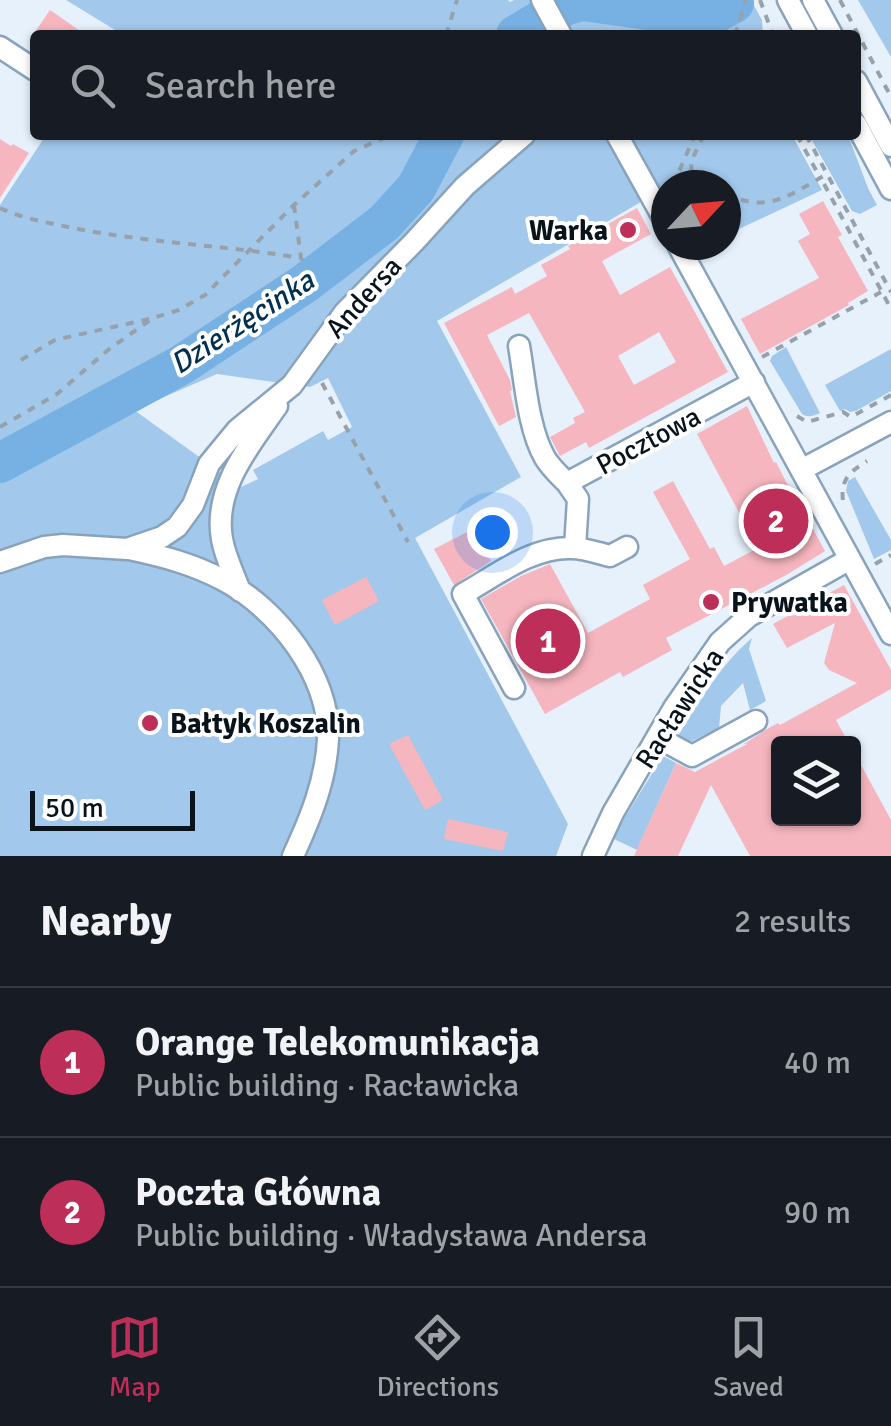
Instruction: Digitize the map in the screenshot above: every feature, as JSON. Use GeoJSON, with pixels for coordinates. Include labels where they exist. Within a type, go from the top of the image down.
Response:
{"type":"FeatureCollection","features":[{"type":"Feature","properties":{"kind":"street"},"geometry":{"type":"LineString","coordinates":[[542,0],[558,30]]}},
{"type":"Feature","properties":{"kind":"street"},"geometry":{"type":"LineString","coordinates":[[788,0],[804,30]]}},
{"type":"Feature","properties":{"kind":"street"},"geometry":{"type":"LineString","coordinates":[[813,0],[829,30]]}},
{"type":"Feature","properties":{"kind":"street"},"geometry":{"type":"LineString","coordinates":[[0,47],[30,67]]}},
{"type":"Feature","properties":{"kind":"street"},"geometry":{"type":"LineString","coordinates":[[861,90],[891,146]]}},
{"type":"Feature","properties":{"kind":"street"},"geometry":{"type":"LineString","coordinates":[[861,133],[891,189]]}},
{"type":"Feature","properties":{"kind":"street","name":"Andersa"},"geometry":{"type":"LineString","coordinates":[[185,518],[209,464],[237,430],[292,385],[345,312],[465,186],[518,140]]}},
{"type":"Feature","properties":{"kind":"street"},"geometry":{"type":"LineString","coordinates":[[620,140],[651,196]]}},
{"type":"Feature","properties":{"kind":"street"},"geometry":{"type":"LineString","coordinates":[[686,260],[802,470],[860,563],[891,634]]}},
{"type":"Feature","properties":{"kind":"street","name":"Pocztowa"},"geometry":{"type":"LineString","coordinates":[[519,346],[539,446],[566,484],[754,382]]}},
{"type":"Feature","properties":{"kind":"street"},"geometry":{"type":"LineString","coordinates":[[127,549],[162,536],[203,507],[228,483],[292,385]]}},
{"type":"Feature","properties":{"kind":"street"},"geometry":{"type":"LineString","coordinates":[[802,470],[891,422]]}},
{"type":"Feature","properties":{"kind":"street"},"geometry":{"type":"LineString","coordinates":[[228,483],[222,507],[222,539],[240,590]]}},
{"type":"Feature","properties":{"kind":"street"},"geometry":{"type":"LineString","coordinates":[[566,484],[578,500],[575,548]]}},
{"type":"Feature","properties":{"kind":"street"},"geometry":{"type":"LineString","coordinates":[[0,562],[44,547],[63,545],[127,549],[201,570],[240,590],[268,614],[299,650],[320,688],[326,712],[328,735],[322,782],[293,856]]}},
{"type":"Feature","properties":{"kind":"street"},"geometry":{"type":"LineString","coordinates":[[514,688],[463,594],[532,554],[575,548],[610,556],[626,547]]}},
{"type":"Feature","properties":{"kind":"street","name":"Racławicka"},"geometry":{"type":"LineString","coordinates":[[592,856],[657,737],[720,642],[749,616],[860,563]]}},
{"type":"Feature","properties":{"kind":"street"},"geometry":{"type":"LineString","coordinates":[[657,737],[692,756],[756,721]]}},
{"type":"Feature","properties":{"kind":"path"},"geometry":{"type":"LineString","coordinates":[[448,30],[457,0]]}},
{"type":"Feature","properties":{"kind":"path"},"geometry":{"type":"LineString","coordinates":[[736,30],[746,0]]}},
{"type":"Feature","properties":{"kind":"path"},"geometry":{"type":"LineString","coordinates":[[760,0],[771,30]]}},
{"type":"Feature","properties":{"kind":"path"},"geometry":{"type":"LineString","coordinates":[[840,0],[856,30]]}},
{"type":"Feature","properties":{"kind":"path"},"geometry":{"type":"LineString","coordinates":[[861,40],[891,97]]}},
{"type":"Feature","properties":{"kind":"path"},"geometry":{"type":"LineString","coordinates":[[21,360],[55,340],[153,318],[179,310],[205,295],[354,150],[379,140]]}},
{"type":"Feature","properties":{"kind":"path"},"geometry":{"type":"LineString","coordinates":[[679,170],[693,140]]}},
{"type":"Feature","properties":{"kind":"path"},"geometry":{"type":"LineString","coordinates":[[691,170],[702,140]]}},
{"type":"Feature","properties":{"kind":"path"},"geometry":{"type":"LineString","coordinates":[[800,140],[817,172]]}},
{"type":"Feature","properties":{"kind":"path"},"geometry":{"type":"LineString","coordinates":[[809,140],[891,309]]}},
{"type":"Feature","properties":{"kind":"path"},"geometry":{"type":"LineString","coordinates":[[741,200],[752,204],[772,203],[827,174]]}},
{"type":"Feature","properties":{"kind":"path"},"geometry":{"type":"LineString","coordinates":[[824,184],[887,294]]}},
{"type":"Feature","properties":{"kind":"path"},"geometry":{"type":"LineString","coordinates":[[0,208],[91,232],[249,249],[303,261],[294,205]]}},
{"type":"Feature","properties":{"kind":"path"},"geometry":{"type":"LineString","coordinates":[[756,356],[758,359],[887,294]]}},
{"type":"Feature","properties":{"kind":"path"},"geometry":{"type":"LineString","coordinates":[[0,426],[57,394],[153,318]]}},
{"type":"Feature","properties":{"kind":"path"},"geometry":{"type":"LineString","coordinates":[[308,363],[408,542]]}},
{"type":"Feature","properties":{"kind":"path"},"geometry":{"type":"LineString","coordinates":[[793,410],[807,422],[843,412],[851,416],[891,395]]}},
{"type":"Feature","properties":{"kind":"path"},"geometry":{"type":"LineString","coordinates":[[844,502],[842,491],[850,472],[876,455]]}},
{"type":"Feature","properties":{"kind":"path"},"geometry":{"type":"LineString","coordinates":[[860,563],[891,555]]}},
{"type":"Feature","properties":{"kind":"shaded area"},"geometry":{"type":"Polygon","coordinates":[[[66,0],[751,0],[762,20],[763,30],[115,30],[66,0]]]}},
{"type":"Feature","properties":{"kind":"shaded area"},"geometry":{"type":"Polygon","coordinates":[[[858,0],[891,0],[891,57],[858,0]]]}},
{"type":"Feature","properties":{"kind":"shaded area"},"geometry":{"type":"Polygon","coordinates":[[[43,140],[795,140],[822,190],[741,228],[741,170],[651,170],[651,196],[437,321],[521,477],[415,538],[568,824],[556,856],[0,856],[0,205],[43,140]],[[217,374],[134,410],[241,487],[258,479],[253,470],[323,431],[328,440],[352,427],[328,378],[310,387],[217,374]]]}},
{"type":"Feature","properties":{"kind":"shaded area"},"geometry":{"type":"Polygon","coordinates":[[[812,140],[850,140],[877,205],[860,214],[852,211],[812,140]]]}},
{"type":"Feature","properties":{"kind":"shaded area"},"geometry":{"type":"Polygon","coordinates":[[[786,347],[820,413],[802,414],[770,361],[786,347]]]}},
{"type":"Feature","properties":{"kind":"shaded area"},"geometry":{"type":"Polygon","coordinates":[[[891,349],[891,391],[856,411],[840,411],[825,385],[891,349]]]}},
{"type":"Feature","properties":{"kind":"shaded area"},"geometry":{"type":"Polygon","coordinates":[[[855,477],[891,540],[891,550],[874,559],[846,491],[848,481],[855,477]]]}},
{"type":"Feature","properties":{"kind":"shaded area"},"geometry":{"type":"Polygon","coordinates":[[[752,638],[749,649],[766,701],[750,710],[743,683],[721,706],[719,728],[690,742],[677,737],[720,672],[752,638]]]}},
{"type":"Feature","properties":{"kind":"shaded area"},"geometry":{"type":"Polygon","coordinates":[[[663,756],[676,763],[637,850],[612,838],[663,756]]]}},
{"type":"Feature","properties":{"kind":"building"},"geometry":{"type":"Polygon","coordinates":[[[50,10],[79,30],[36,30],[50,10]]]}},
{"type":"Feature","properties":{"kind":"building"},"geometry":{"type":"Polygon","coordinates":[[[0,139],[29,153],[0,198],[0,139]]]}},
{"type":"Feature","properties":{"kind":"building"},"geometry":{"type":"Polygon","coordinates":[[[823,201],[868,291],[760,354],[741,319],[819,278],[798,241],[810,234],[799,214],[823,201]]]}},
{"type":"Feature","properties":{"kind":"building"},"geometry":{"type":"Polygon","coordinates":[[[637,208],[651,234],[602,261],[620,295],[670,267],[728,372],[589,448],[586,442],[560,456],[550,437],[575,423],[573,418],[585,412],[529,313],[487,335],[510,380],[516,417],[499,426],[444,323],[512,287],[515,294],[547,276],[541,265],[570,249],[568,246],[637,208]],[[659,332],[618,356],[634,385],[676,362],[659,332]]]}},
{"type":"Feature","properties":{"kind":"building"},"geometry":{"type":"Polygon","coordinates":[[[747,406],[774,463],[825,551],[666,638],[672,650],[623,677],[620,672],[545,714],[481,599],[550,564],[588,633],[650,599],[643,585],[690,559],[653,492],[673,481],[710,549],[714,547],[724,566],[758,548],[697,434],[747,406]]]}},
{"type":"Feature","properties":{"kind":"building"},"geometry":{"type":"Polygon","coordinates":[[[473,529],[491,561],[454,585],[434,549],[473,529]]]}},
{"type":"Feature","properties":{"kind":"building"},"geometry":{"type":"Polygon","coordinates":[[[366,577],[379,601],[335,625],[322,600],[366,577]]]}},
{"type":"Feature","properties":{"kind":"building"},"geometry":{"type":"Polygon","coordinates":[[[844,585],[891,670],[891,689],[836,720],[845,736],[771,736],[771,826],[861,826],[861,765],[891,820],[891,856],[750,856],[711,785],[678,856],[634,856],[676,763],[695,772],[767,729],[857,683],[829,670],[824,663],[835,623],[787,648],[773,624],[844,585]]]}},
{"type":"Feature","properties":{"kind":"building"},"geometry":{"type":"Polygon","coordinates":[[[408,735],[443,800],[425,810],[389,744],[408,735]]]}},
{"type":"Feature","properties":{"kind":"building"},"geometry":{"type":"Polygon","coordinates":[[[448,819],[508,832],[503,851],[444,839],[448,819]]]}},
{"type":"Feature","properties":{"kind":"waterway","name":"Dzierżęcinka"},"geometry":{"type":"LineString","coordinates":[[524,30],[566,5],[583,1],[690,16],[716,13],[734,3]]}},
{"type":"Feature","properties":{"kind":"waterway","name":"Dzierżęcinka"},"geometry":{"type":"LineString","coordinates":[[0,463],[181,365],[304,284],[384,223],[416,188],[441,140]]}},
{"type":"Feature","properties":{"kind":"place","name":"Warka"},"geometry":{"type":"Point","coordinates":[628,230]}},
{"type":"Feature","properties":{"kind":"place","name":"Poczta Główna"},"geometry":{"type":"Point","coordinates":[776,521]}},
{"type":"Feature","properties":{"kind":"place","name":"Prywatka"},"geometry":{"type":"Point","coordinates":[711,602]}},
{"type":"Feature","properties":{"kind":"place","name":"Orange Telekomunikacja"},"geometry":{"type":"Point","coordinates":[548,641]}},
{"type":"Feature","properties":{"kind":"place","name":"Bałtyk Koszalin"},"geometry":{"type":"Point","coordinates":[150,723]}}]}
